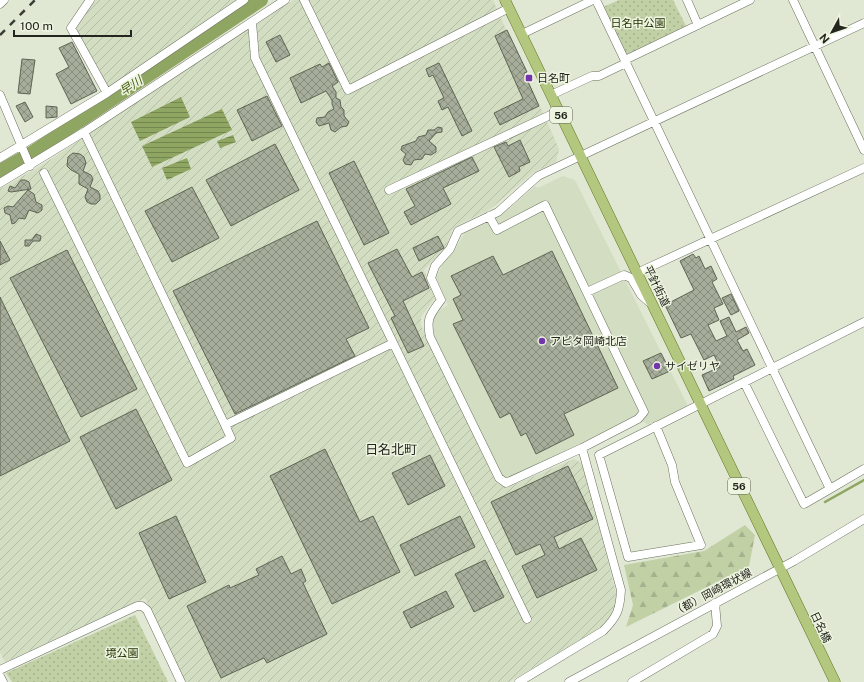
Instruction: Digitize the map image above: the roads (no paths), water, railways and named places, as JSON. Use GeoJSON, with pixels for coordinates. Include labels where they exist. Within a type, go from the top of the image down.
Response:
{"type":"FeatureCollection","features":[{"type":"Feature","properties":{"kind":"main road","name":"平針街道"},"geometry":{"type":"LineString","coordinates":[[507,4],[786,583]]}},
{"type":"Feature","properties":{"kind":"main road","name":"日名橋"},"geometry":{"type":"LineString","coordinates":[[786,583],[835,682]]}},
{"type":"Feature","properties":{"kind":"street"},"geometry":{"type":"LineString","coordinates":[[0,4],[4,0]]}},
{"type":"Feature","properties":{"kind":"street"},"geometry":{"type":"LineString","coordinates":[[90,0],[71,28],[107,93]]}},
{"type":"Feature","properties":{"kind":"street"},"geometry":{"type":"LineString","coordinates":[[0,158],[107,93],[244,0]]}},
{"type":"Feature","properties":{"kind":"street"},"geometry":{"type":"LineString","coordinates":[[0,183],[84,132],[285,0]]}},
{"type":"Feature","properties":{"kind":"street"},"geometry":{"type":"LineString","coordinates":[[304,0],[348,90],[507,4]]}},
{"type":"Feature","properties":{"kind":"street"},"geometry":{"type":"LineString","coordinates":[[522,34],[593,0]]}},
{"type":"Feature","properties":{"kind":"street"},"geometry":{"type":"LineString","coordinates":[[596,0],[830,489]]}},
{"type":"Feature","properties":{"kind":"street"},"geometry":{"type":"LineString","coordinates":[[686,0],[698,25]]}},
{"type":"Feature","properties":{"kind":"street"},"geometry":{"type":"LineString","coordinates":[[552,96],[592,76],[599,76],[626,61],[750,0]]}},
{"type":"Feature","properties":{"kind":"street"},"geometry":{"type":"LineString","coordinates":[[793,0],[864,150]]}},
{"type":"Feature","properties":{"kind":"street"},"geometry":{"type":"LineString","coordinates":[[252,22],[255,58],[527,619]]}},
{"type":"Feature","properties":{"kind":"street"},"geometry":{"type":"LineString","coordinates":[[489,216],[497,230],[545,205],[644,412],[638,419],[582,448],[506,483],[499,478],[430,337],[427,324],[429,316],[441,300],[431,278],[435,266],[450,249],[458,231],[489,216],[498,212],[538,176],[864,23]]}},
{"type":"Feature","properties":{"kind":"street"},"geometry":{"type":"LineString","coordinates":[[0,95],[30,166]]}},
{"type":"Feature","properties":{"kind":"street"},"geometry":{"type":"LineString","coordinates":[[388,190],[559,111]]}},
{"type":"Feature","properties":{"kind":"street"},"geometry":{"type":"LineString","coordinates":[[44,173],[187,463],[231,438],[84,132]]}},
{"type":"Feature","properties":{"kind":"street"},"geometry":{"type":"LineString","coordinates":[[637,273],[864,168]]}},
{"type":"Feature","properties":{"kind":"street"},"geometry":{"type":"LineString","coordinates":[[587,292],[624,275],[632,278],[641,295],[653,306]]}},
{"type":"Feature","properties":{"kind":"street"},"geometry":{"type":"LineString","coordinates":[[656,426],[672,465],[675,482],[701,545],[628,557],[599,454],[864,322]]}},
{"type":"Feature","properties":{"kind":"street"},"geometry":{"type":"LineString","coordinates":[[225,425],[393,343]]}},
{"type":"Feature","properties":{"kind":"street"},"geometry":{"type":"LineString","coordinates":[[744,382],[804,504],[864,469]]}},
{"type":"Feature","properties":{"kind":"street"},"geometry":{"type":"LineString","coordinates":[[518,682],[603,631],[614,621],[620,607],[621,590],[582,448]]}},
{"type":"Feature","properties":{"kind":"street","name":"（都）岡崎環状線"},"geometry":{"type":"LineString","coordinates":[[570,682],[779,569],[864,519]]}},
{"type":"Feature","properties":{"kind":"street"},"geometry":{"type":"LineString","coordinates":[[632,682],[713,634],[717,626],[715,603]]}},
{"type":"Feature","properties":{"kind":"street"},"geometry":{"type":"LineString","coordinates":[[0,670],[137,606],[142,606],[147,610],[181,682]]}},
{"type":"Feature","properties":{"kind":"street"},"geometry":{"type":"LineString","coordinates":[[0,676],[3,682]]}},
{"type":"Feature","properties":{"kind":"waterway","name":"早川"},"geometry":{"type":"LineString","coordinates":[[0,171],[30,154],[261,0]]}},
{"type":"Feature","properties":{"kind":"waterway"},"geometry":{"type":"LineString","coordinates":[[825,502],[864,480]]}},
{"type":"Feature","properties":{"kind":"railway"},"geometry":{"type":"LineString","coordinates":[[0,35],[35,0]]}},
{"type":"Feature","properties":{"kind":"place","name":"日名町"},"geometry":{"type":"Point","coordinates":[529,78]}},
{"type":"Feature","properties":{"kind":"place","name":"アピタ岡崎北店"},"geometry":{"type":"Point","coordinates":[542,341]}},
{"type":"Feature","properties":{"kind":"place","name":"サイゼリヤ"},"geometry":{"type":"Point","coordinates":[657,366]}},
{"type":"Feature","properties":{"kind":"district","name":"日名北町"},"geometry":{"type":"Point","coordinates":[391,449]}},
{"type":"Feature","properties":{"kind":"park label","name":"日名中公園"},"geometry":{"type":"Point","coordinates":[638,23]}},
{"type":"Feature","properties":{"kind":"park label","name":"境公園"},"geometry":{"type":"Point","coordinates":[122,653]}}]}
